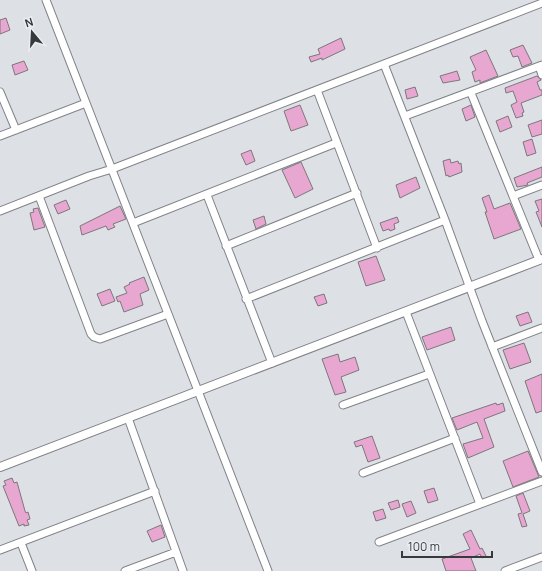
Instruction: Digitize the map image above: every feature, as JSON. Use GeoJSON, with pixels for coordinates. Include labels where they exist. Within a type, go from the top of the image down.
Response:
{"type":"FeatureCollection","features":[{"type":"Feature","properties":{"kind":"street"},"geometry":{"type":"LineString","coordinates":[[46,0],[268,571]]}},
{"type":"Feature","properties":{"kind":"street"},"geometry":{"type":"LineString","coordinates":[[0,210],[89,176],[112,169],[542,4]]}},
{"type":"Feature","properties":{"kind":"street"},"geometry":{"type":"LineString","coordinates":[[384,64],[445,220],[492,347],[542,472]]}},
{"type":"Feature","properties":{"kind":"street"},"geometry":{"type":"LineString","coordinates":[[405,116],[471,93],[540,66],[542,74]]}},
{"type":"Feature","properties":{"kind":"street"},"geometry":{"type":"LineString","coordinates":[[317,90],[377,248]]}},
{"type":"Feature","properties":{"kind":"street"},"geometry":{"type":"LineString","coordinates":[[0,92],[16,130]]}},
{"type":"Feature","properties":{"kind":"street"},"geometry":{"type":"LineString","coordinates":[[0,467],[540,260],[471,93]]}},
{"type":"Feature","properties":{"kind":"street"},"geometry":{"type":"LineString","coordinates":[[0,136],[86,104]]}},
{"type":"Feature","properties":{"kind":"street"},"geometry":{"type":"LineString","coordinates":[[133,223],[336,143]]}},
{"type":"Feature","properties":{"kind":"street"},"geometry":{"type":"LineString","coordinates":[[513,196],[542,185]]}},
{"type":"Feature","properties":{"kind":"street"},"geometry":{"type":"LineString","coordinates":[[226,246],[357,193]]}},
{"type":"Feature","properties":{"kind":"street"},"geometry":{"type":"LineString","coordinates":[[207,195],[272,363]]}},
{"type":"Feature","properties":{"kind":"street"},"geometry":{"type":"LineString","coordinates":[[39,196],[91,334],[94,337],[100,339],[168,314]]}},
{"type":"Feature","properties":{"kind":"street"},"geometry":{"type":"LineString","coordinates":[[246,299],[445,220]]}},
{"type":"Feature","properties":{"kind":"street"},"geometry":{"type":"LineString","coordinates":[[406,312],[480,504]]}},
{"type":"Feature","properties":{"kind":"street"},"geometry":{"type":"LineString","coordinates":[[492,347],[542,328]]}},
{"type":"Feature","properties":{"kind":"street"},"geometry":{"type":"LineString","coordinates":[[343,405],[429,374]]}},
{"type":"Feature","properties":{"kind":"street"},"geometry":{"type":"LineString","coordinates":[[128,418],[183,571]]}},
{"type":"Feature","properties":{"kind":"street"},"geometry":{"type":"LineString","coordinates":[[363,473],[454,438]]}},
{"type":"Feature","properties":{"kind":"street"},"geometry":{"type":"LineString","coordinates":[[379,542],[542,481]]}},
{"type":"Feature","properties":{"kind":"street"},"geometry":{"type":"LineString","coordinates":[[0,550],[155,491]]}},
{"type":"Feature","properties":{"kind":"street"},"geometry":{"type":"LineString","coordinates":[[21,543],[32,571]]}},
{"type":"Feature","properties":{"kind":"street"},"geometry":{"type":"LineString","coordinates":[[125,571],[176,552]]}},
{"type":"Feature","properties":{"kind":"street"},"geometry":{"type":"LineString","coordinates":[[505,571],[542,557]]}},
{"type":"Feature","properties":{"kind":"building"},"geometry":{"type":"Polygon","coordinates":[[[6,18],[10,30],[0,34],[0,20],[6,18]]]}},
{"type":"Feature","properties":{"kind":"building"},"geometry":{"type":"Polygon","coordinates":[[[341,38],[345,49],[322,60],[322,58],[311,62],[309,57],[320,54],[318,49],[341,38]]]}},
{"type":"Feature","properties":{"kind":"building"},"geometry":{"type":"Polygon","coordinates":[[[523,45],[532,63],[522,67],[518,56],[513,57],[510,50],[523,45]]]}},
{"type":"Feature","properties":{"kind":"building"},"geometry":{"type":"Polygon","coordinates":[[[486,50],[498,76],[480,83],[480,80],[475,82],[472,72],[476,70],[470,57],[486,50]]]}},
{"type":"Feature","properties":{"kind":"building"},"geometry":{"type":"Polygon","coordinates":[[[24,61],[28,70],[15,75],[12,65],[24,61]]]}},
{"type":"Feature","properties":{"kind":"building"},"geometry":{"type":"Polygon","coordinates":[[[457,71],[460,80],[443,83],[440,76],[457,71]]]}},
{"type":"Feature","properties":{"kind":"building"},"geometry":{"type":"Polygon","coordinates":[[[537,76],[541,80],[537,82],[540,90],[542,90],[542,95],[521,103],[524,112],[522,113],[523,116],[516,118],[511,105],[517,102],[513,91],[506,93],[505,88],[537,76]]]}},
{"type":"Feature","properties":{"kind":"building"},"geometry":{"type":"Polygon","coordinates":[[[415,87],[418,96],[407,99],[405,90],[415,87]]]}},
{"type":"Feature","properties":{"kind":"building"},"geometry":{"type":"Polygon","coordinates":[[[300,105],[308,125],[291,131],[284,111],[300,105]]]}},
{"type":"Feature","properties":{"kind":"building"},"geometry":{"type":"Polygon","coordinates":[[[471,105],[475,117],[466,121],[462,109],[471,105]]]}},
{"type":"Feature","properties":{"kind":"building"},"geometry":{"type":"Polygon","coordinates":[[[508,116],[512,127],[500,132],[496,121],[508,116]]]}},
{"type":"Feature","properties":{"kind":"building"},"geometry":{"type":"Polygon","coordinates":[[[542,120],[542,134],[532,137],[528,125],[542,120]]]}},
{"type":"Feature","properties":{"kind":"building"},"geometry":{"type":"Polygon","coordinates":[[[532,139],[536,153],[527,156],[523,142],[532,139]]]}},
{"type":"Feature","properties":{"kind":"building"},"geometry":{"type":"Polygon","coordinates":[[[251,150],[255,161],[246,165],[241,154],[251,150]]]}},
{"type":"Feature","properties":{"kind":"building"},"geometry":{"type":"Polygon","coordinates":[[[450,159],[451,163],[458,161],[459,164],[461,163],[462,172],[449,177],[448,175],[446,176],[443,161],[450,159]]]}},
{"type":"Feature","properties":{"kind":"building"},"geometry":{"type":"Polygon","coordinates":[[[301,162],[313,189],[295,198],[282,170],[301,162]]]}},
{"type":"Feature","properties":{"kind":"building"},"geometry":{"type":"Polygon","coordinates":[[[542,167],[542,177],[527,183],[528,185],[517,187],[514,178],[542,167]]]}},
{"type":"Feature","properties":{"kind":"building"},"geometry":{"type":"Polygon","coordinates":[[[416,177],[420,188],[400,198],[396,185],[416,177]]]}},
{"type":"Feature","properties":{"kind":"building"},"geometry":{"type":"Polygon","coordinates":[[[489,195],[494,209],[510,203],[521,229],[494,239],[482,198],[489,195]]]}},
{"type":"Feature","properties":{"kind":"building"},"geometry":{"type":"Polygon","coordinates":[[[542,199],[542,227],[536,212],[539,211],[535,201],[542,199]]]}},
{"type":"Feature","properties":{"kind":"building"},"geometry":{"type":"Polygon","coordinates":[[[66,200],[70,209],[58,214],[54,205],[66,200]]]}},
{"type":"Feature","properties":{"kind":"building"},"geometry":{"type":"Polygon","coordinates":[[[120,206],[126,219],[113,224],[115,227],[108,230],[106,226],[82,235],[80,226],[120,206]]]}},
{"type":"Feature","properties":{"kind":"building"},"geometry":{"type":"Polygon","coordinates":[[[38,208],[45,227],[34,230],[30,213],[34,212],[33,209],[38,208]]]}},
{"type":"Feature","properties":{"kind":"building"},"geometry":{"type":"Polygon","coordinates":[[[264,216],[266,224],[256,229],[253,220],[264,216]]]}},
{"type":"Feature","properties":{"kind":"building"},"geometry":{"type":"Polygon","coordinates":[[[397,217],[399,222],[394,224],[395,229],[383,231],[380,223],[397,217]]]}},
{"type":"Feature","properties":{"kind":"building"},"geometry":{"type":"Polygon","coordinates":[[[376,256],[385,280],[366,286],[358,262],[376,256]]]}},
{"type":"Feature","properties":{"kind":"building"},"geometry":{"type":"Polygon","coordinates":[[[144,277],[149,290],[140,294],[143,305],[124,312],[120,301],[118,302],[116,297],[127,293],[124,287],[130,284],[129,283],[144,277]]]}},
{"type":"Feature","properties":{"kind":"building"},"geometry":{"type":"Polygon","coordinates":[[[110,289],[115,301],[102,306],[97,294],[110,289]]]}},
{"type":"Feature","properties":{"kind":"building"},"geometry":{"type":"Polygon","coordinates":[[[324,294],[327,303],[318,306],[314,297],[324,294]]]}},
{"type":"Feature","properties":{"kind":"building"},"geometry":{"type":"Polygon","coordinates":[[[528,312],[532,322],[520,326],[516,316],[528,312]]]}},
{"type":"Feature","properties":{"kind":"building"},"geometry":{"type":"Polygon","coordinates":[[[451,327],[455,340],[427,350],[422,337],[451,327]]]}},
{"type":"Feature","properties":{"kind":"building"},"geometry":{"type":"Polygon","coordinates":[[[524,343],[531,362],[510,369],[503,350],[524,343]]]}},
{"type":"Feature","properties":{"kind":"building"},"geometry":{"type":"Polygon","coordinates":[[[338,354],[340,362],[355,357],[359,370],[341,377],[346,392],[335,395],[322,359],[338,354]]]}},
{"type":"Feature","properties":{"kind":"building"},"geometry":{"type":"Polygon","coordinates":[[[542,374],[542,411],[536,413],[525,381],[542,374]]]}},
{"type":"Feature","properties":{"kind":"building"},"geometry":{"type":"Polygon","coordinates":[[[496,403],[497,405],[503,403],[505,411],[484,419],[494,447],[468,458],[463,444],[483,438],[477,422],[457,430],[452,418],[496,403]]]}},
{"type":"Feature","properties":{"kind":"building"},"geometry":{"type":"Polygon","coordinates":[[[372,436],[380,458],[368,462],[362,445],[356,447],[354,442],[372,436]]]}},
{"type":"Feature","properties":{"kind":"building"},"geometry":{"type":"Polygon","coordinates":[[[528,451],[539,477],[513,487],[503,461],[528,451]]]}},
{"type":"Feature","properties":{"kind":"building"},"geometry":{"type":"Polygon","coordinates":[[[12,478],[14,483],[17,482],[25,511],[26,513],[28,512],[30,519],[27,520],[29,525],[24,526],[24,524],[19,526],[3,486],[6,485],[4,481],[12,478]]]}},
{"type":"Feature","properties":{"kind":"building"},"geometry":{"type":"Polygon","coordinates":[[[434,488],[438,500],[428,503],[424,491],[434,488]]]}},
{"type":"Feature","properties":{"kind":"building"},"geometry":{"type":"Polygon","coordinates":[[[523,493],[530,511],[523,514],[527,526],[522,527],[518,514],[522,513],[516,496],[523,493]]]}},
{"type":"Feature","properties":{"kind":"building"},"geometry":{"type":"Polygon","coordinates":[[[398,500],[400,507],[391,510],[388,503],[398,500]]]}},
{"type":"Feature","properties":{"kind":"building"},"geometry":{"type":"Polygon","coordinates":[[[411,501],[416,513],[407,517],[402,504],[411,501]]]}},
{"type":"Feature","properties":{"kind":"building"},"geometry":{"type":"Polygon","coordinates":[[[383,509],[386,518],[376,521],[373,512],[383,509]]]}},
{"type":"Feature","properties":{"kind":"building"},"geometry":{"type":"Polygon","coordinates":[[[161,525],[165,537],[152,542],[147,531],[161,525]]]}},
{"type":"Feature","properties":{"kind":"building"},"geometry":{"type":"Polygon","coordinates":[[[471,530],[480,549],[482,548],[486,556],[482,558],[480,554],[471,558],[476,571],[446,571],[442,559],[470,549],[463,534],[471,530]]]}}]}
